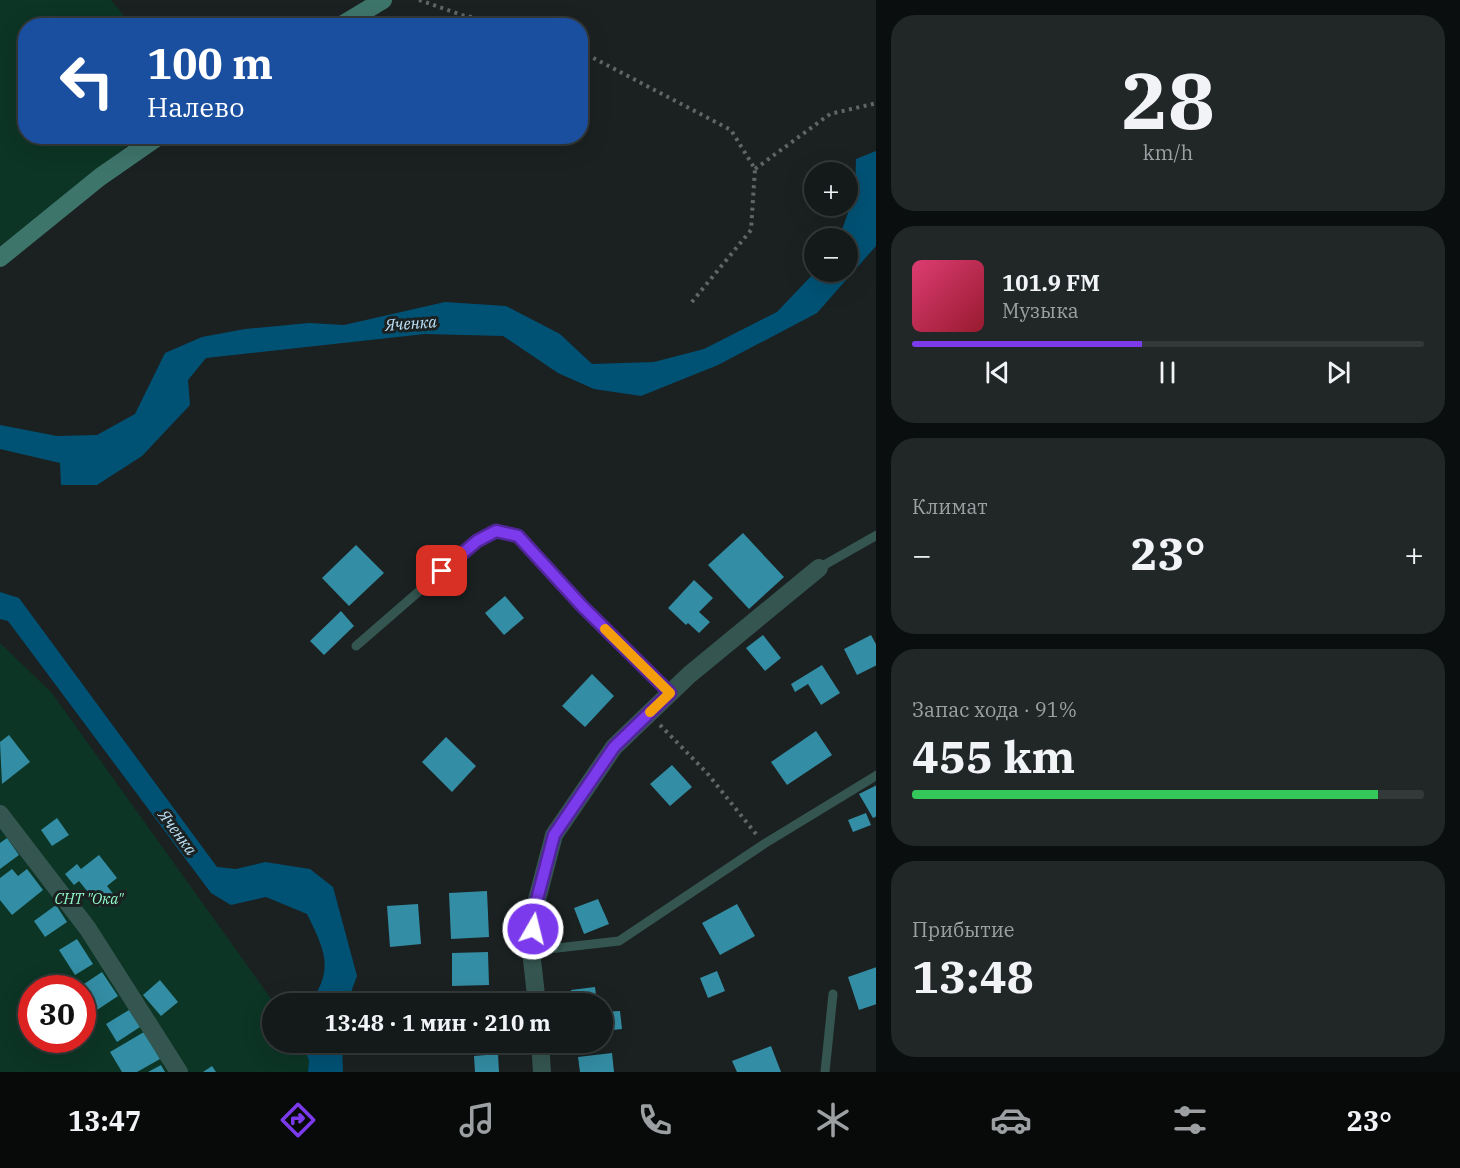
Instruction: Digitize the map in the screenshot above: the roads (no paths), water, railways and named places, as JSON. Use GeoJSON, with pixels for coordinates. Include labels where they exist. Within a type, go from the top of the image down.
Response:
{"type":"FeatureCollection","features":[{"type":"Feature","properties":{"kind":"street"},"geometry":{"type":"LineString","coordinates":[[353,18],[383,0]]}},
{"type":"Feature","properties":{"kind":"street"},"geometry":{"type":"LineString","coordinates":[[0,258],[100,177],[147,144]]}},
{"type":"Feature","properties":{"kind":"street"},"geometry":{"type":"LineString","coordinates":[[536,993],[531,951],[535,907],[554,835],[614,747],[670,693],[819,568]]}},
{"type":"Feature","properties":{"kind":"street"},"geometry":{"type":"LineString","coordinates":[[0,814],[88,929],[179,1072]]}},
{"type":"Feature","properties":{"kind":"street"},"geometry":{"type":"LineString","coordinates":[[541,1053],[542,1072]]}},
{"type":"Feature","properties":{"kind":"lane"},"geometry":{"type":"LineString","coordinates":[[356,646],[477,541],[496,531],[518,536],[582,606],[670,693]]}},
{"type":"Feature","properties":{"kind":"lane"},"geometry":{"type":"LineString","coordinates":[[819,568],[876,535]]}},
{"type":"Feature","properties":{"kind":"lane"},"geometry":{"type":"LineString","coordinates":[[531,951],[619,941],[764,844],[876,774]]}},
{"type":"Feature","properties":{"kind":"lane"},"geometry":{"type":"LineString","coordinates":[[825,1072],[832,994]]}},
{"type":"Feature","properties":{"kind":"water"},"geometry":{"type":"Polygon","coordinates":[[[876,151],[876,246],[858,266],[858,228],[843,228],[847,216],[858,216],[858,162],[856,159],[876,151]]]}},
{"type":"Feature","properties":{"kind":"water","name":"Яченка"},"geometry":{"type":"Polygon","coordinates":[[[806,282],[844,282],[817,313],[718,365],[641,396],[594,389],[558,373],[503,336],[425,334],[206,358],[188,380],[190,405],[142,456],[97,485],[61,485],[60,463],[0,449],[0,425],[57,436],[97,435],[135,414],[165,353],[202,337],[245,329],[309,323],[344,325],[445,302],[506,306],[560,334],[592,364],[654,362],[704,349],[777,312],[806,282]]]}},
{"type":"Feature","properties":{"kind":"water","name":"Яченка"},"geometry":{"type":"Polygon","coordinates":[[[0,592],[19,598],[217,867],[236,869],[265,862],[310,869],[333,887],[357,976],[351,993],[317,993],[325,969],[324,958],[307,914],[266,897],[231,905],[211,893],[8,621],[0,619],[0,592]]]}},
{"type":"Feature","properties":{"kind":"water"},"geometry":{"type":"Polygon","coordinates":[[[306,1053],[342,1053],[343,1072],[308,1072],[309,1061],[306,1053]]]}},
{"type":"Feature","properties":{"kind":"park label","name":"СНТ \"Ока\""},"geometry":{"type":"Point","coordinates":[89,899]}}]}
